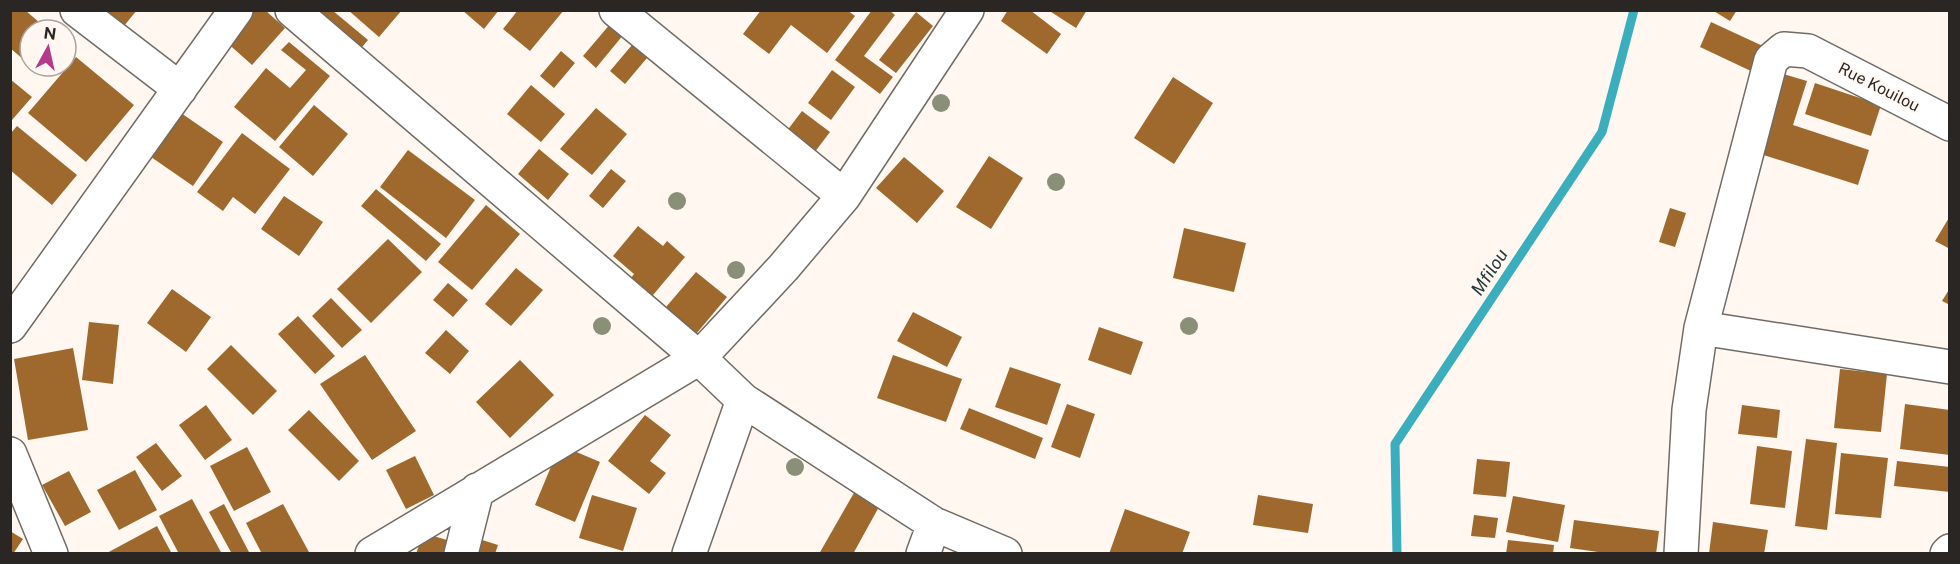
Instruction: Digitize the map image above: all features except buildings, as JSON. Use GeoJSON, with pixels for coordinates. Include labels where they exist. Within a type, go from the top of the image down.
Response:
{"type":"FeatureCollection","features":[{"type":"Feature","properties":{"kind":"street"},"geometry":{"type":"LineString","coordinates":[[77,10],[180,89]]}},
{"type":"Feature","properties":{"kind":"street"},"geometry":{"type":"LineString","coordinates":[[10,326],[236,10]]}},
{"type":"Feature","properties":{"kind":"street"},"geometry":{"type":"LineString","coordinates":[[292,10],[699,358],[743,400],[928,539],[1005,554]]}},
{"type":"Feature","properties":{"kind":"street"},"geometry":{"type":"LineString","coordinates":[[616,10],[844,196]]}},
{"type":"Feature","properties":{"kind":"street"},"geometry":{"type":"LineString","coordinates":[[372,554],[699,358],[783,268],[844,196],[956,15]]}},
{"type":"Feature","properties":{"kind":"street","name":"Rue Kouilou"},"geometry":{"type":"LineString","coordinates":[[1701,328],[1771,60],[1784,49],[1808,51],[1950,124]]}},
{"type":"Feature","properties":{"kind":"street"},"geometry":{"type":"LineString","coordinates":[[1681,554],[1689,410],[1701,328],[1950,367]]}},
{"type":"Feature","properties":{"kind":"street"},"geometry":{"type":"LineString","coordinates":[[688,554],[743,400]]}},
{"type":"Feature","properties":{"kind":"street"},"geometry":{"type":"LineString","coordinates":[[10,454],[51,554]]}},
{"type":"Feature","properties":{"kind":"street"},"geometry":{"type":"LineString","coordinates":[[462,554],[477,490]]}},
{"type":"Feature","properties":{"kind":"waterway","name":"Mfilou"},"geometry":{"type":"LineString","coordinates":[[1397,554],[1395,444],[1602,132],[1634,10]]}}]}
